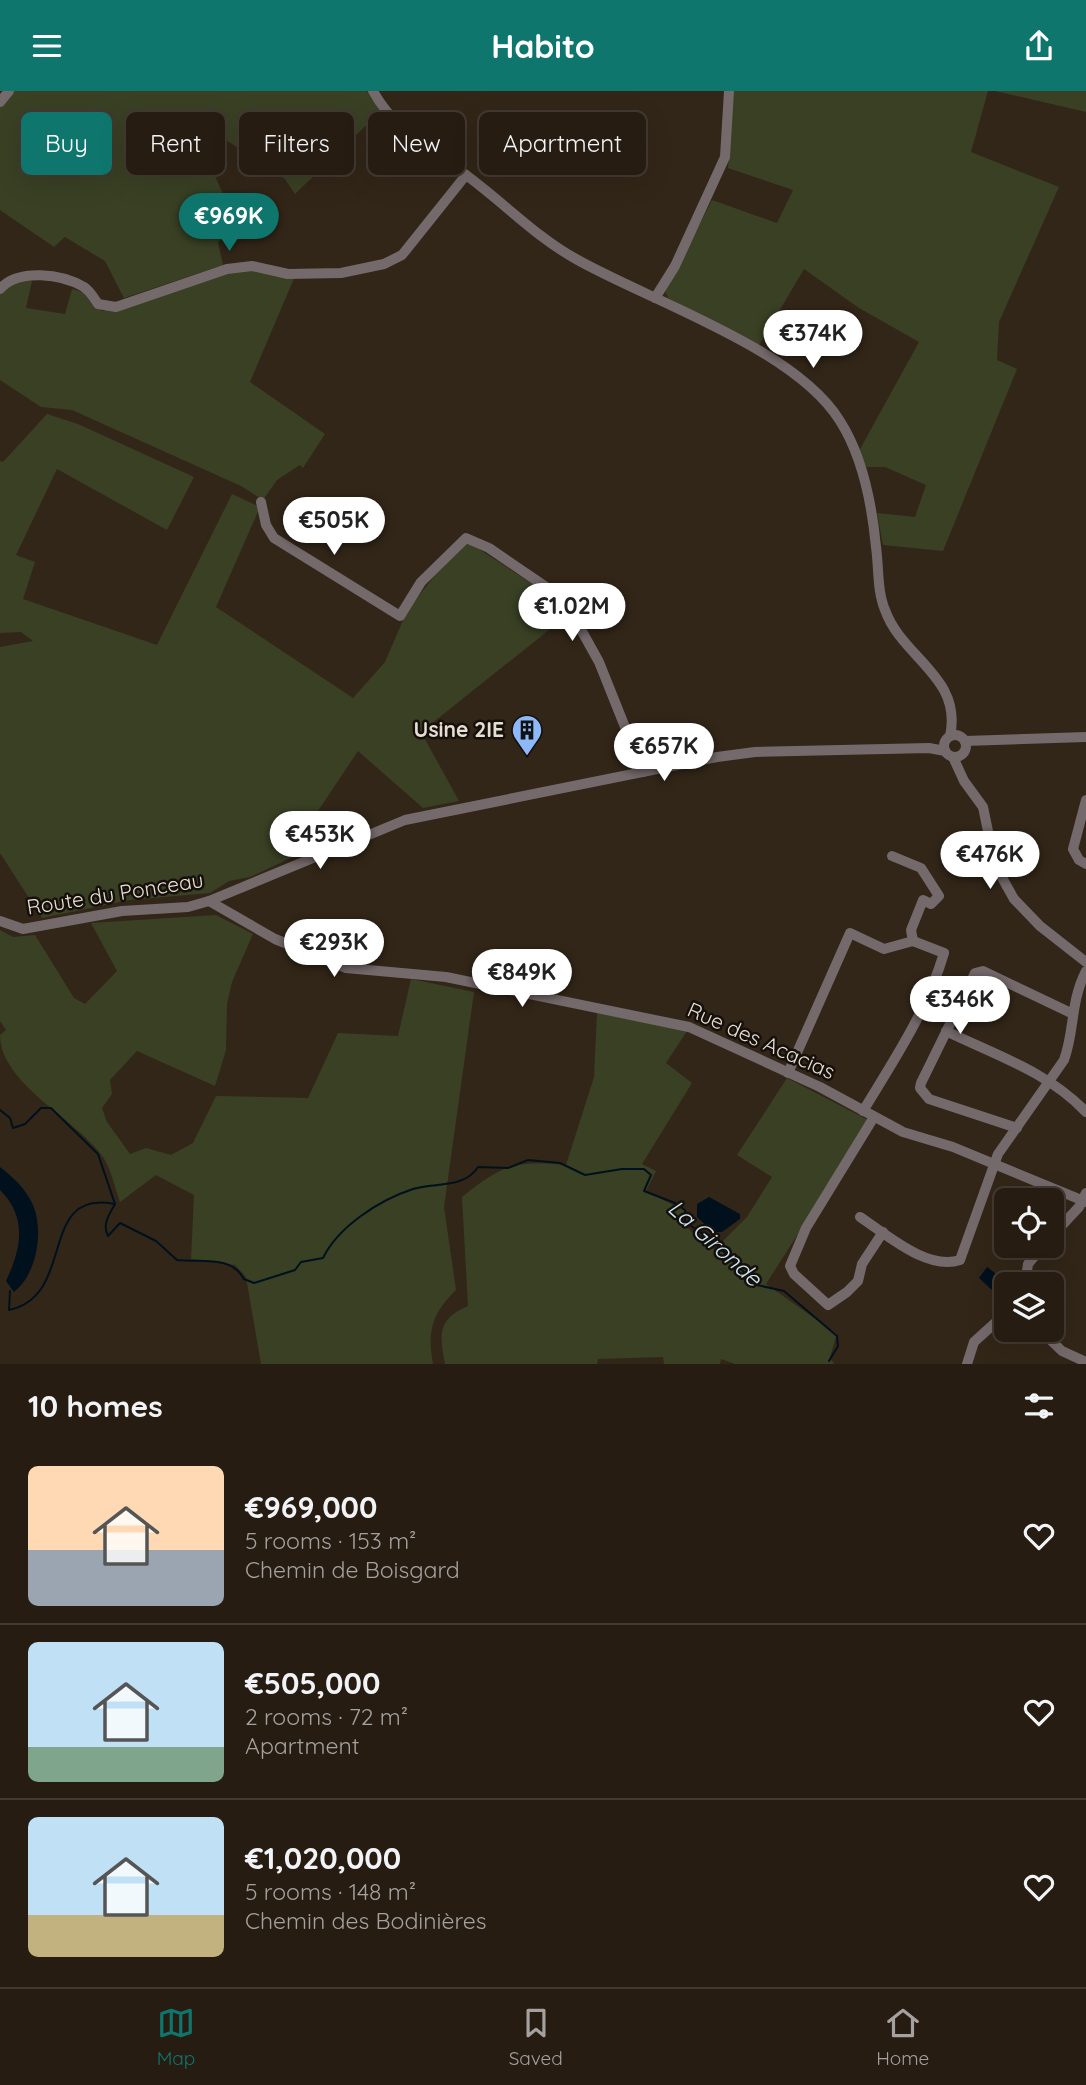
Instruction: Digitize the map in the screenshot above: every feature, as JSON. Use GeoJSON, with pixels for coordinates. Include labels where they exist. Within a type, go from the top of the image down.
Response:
{"type":"FeatureCollection","features":[{"type":"Feature","properties":{"kind":"street"},"geometry":{"type":"LineString","coordinates":[[0,102],[9,91]]}},
{"type":"Feature","properties":{"kind":"street"},"geometry":{"type":"LineString","coordinates":[[373,91],[397,125],[574,259],[704,321],[788,369],[832,409],[852,445],[868,495],[881,599],[887,618],[907,646],[942,682],[953,721],[961,775],[983,807],[995,865],[1014,899],[1040,926],[1086,962]]}},
{"type":"Feature","properties":{"kind":"street"},"geometry":{"type":"LineString","coordinates":[[655,298],[675,266],[725,157],[729,91]]}},
{"type":"Feature","properties":{"kind":"street"},"geometry":{"type":"LineString","coordinates":[[0,289],[20,276],[41,276],[78,284],[87,289],[98,304],[116,307],[227,269],[252,266],[288,274],[356,272],[402,255],[466,175]]}},
{"type":"Feature","properties":{"kind":"street"},"geometry":{"type":"LineString","coordinates":[[261,502],[266,525],[274,538],[400,616],[430,572],[466,538],[489,548],[546,587],[569,608],[599,662],[643,772]]}},
{"type":"Feature","properties":{"kind":"street","name":"Route du Ponceau"},"geometry":{"type":"LineString","coordinates":[[0,921],[23,929],[111,913],[188,907],[209,901],[405,820],[755,752],[929,748],[1086,737]]}},
{"type":"Feature","properties":{"kind":"street"},"geometry":{"type":"LineString","coordinates":[[1086,800],[1073,849],[1079,860],[1086,864]]}},
{"type":"Feature","properties":{"kind":"street"},"geometry":{"type":"LineString","coordinates":[[892,856],[921,868],[939,896],[931,904],[923,900],[911,930],[913,941]]}},
{"type":"Feature","properties":{"kind":"street","name":"Rue des Acacias"},"geometry":{"type":"LineString","coordinates":[[209,901],[275,939],[346,968],[446,978],[669,1021],[723,1041],[903,1132],[1085,1199]]}},
{"type":"Feature","properties":{"kind":"street"},"geometry":{"type":"LineString","coordinates":[[788,1073],[850,933],[884,949],[913,941],[944,953],[933,989],[919,1018],[863,1111]]}},
{"type":"Feature","properties":{"kind":"street"},"geometry":{"type":"LineString","coordinates":[[1017,1128],[929,1099],[922,1093],[921,1083],[971,977],[980,971],[1072,1013]]}},
{"type":"Feature","properties":{"kind":"street"},"geometry":{"type":"LineString","coordinates":[[860,1217],[922,1256],[952,1263],[960,1260],[966,1251],[993,1163],[1050,1082],[1067,1051],[1072,1013],[1086,971]]}},
{"type":"Feature","properties":{"kind":"street"},"geometry":{"type":"LineString","coordinates":[[946,1031],[1002,1058],[1021,1063],[1050,1082],[1086,1112]]}},
{"type":"Feature","properties":{"kind":"street"},"geometry":{"type":"LineString","coordinates":[[874,1117],[806,1229],[790,1266],[794,1275],[828,1305],[858,1281],[862,1264],[883,1232]]}},
{"type":"Feature","properties":{"kind":"street"},"geometry":{"type":"LineString","coordinates":[[1064,1223],[1085,1199]]}},
{"type":"Feature","properties":{"kind":"street"},"geometry":{"type":"LineString","coordinates":[[967,1364],[974,1342],[994,1324]]}},
{"type":"Feature","properties":{"kind":"street"},"geometry":{"type":"LineString","coordinates":[[1053,1342],[1062,1351],[1086,1363]]}},
{"type":"Feature","properties":{"kind":"green space"},"geometry":{"type":"Polygon","coordinates":[[[13,91],[367,91],[381,111],[368,112],[368,124],[354,137],[354,112],[239,112],[239,149],[225,139],[225,112],[126,112],[126,175],[215,175],[238,228],[218,242],[223,265],[124,298],[105,261],[65,237],[54,247],[0,210],[0,106],[13,91]]]}},
{"type":"Feature","properties":{"kind":"green space"},"geometry":{"type":"Polygon","coordinates":[[[732,91],[988,91],[971,152],[1059,187],[999,322],[997,360],[1017,369],[943,551],[883,545],[877,513],[915,517],[926,485],[885,467],[866,467],[859,451],[919,342],[859,308],[804,269],[758,347],[668,298],[665,291],[712,200],[777,223],[793,190],[728,168],[732,91]]]}},
{"type":"Feature","properties":{"kind":"green space"},"geometry":{"type":"Polygon","coordinates":[[[995,91],[1086,91],[1086,112],[995,91]]]}},
{"type":"Feature","properties":{"kind":"green space"},"geometry":{"type":"Polygon","coordinates":[[[279,175],[315,175],[295,194],[279,175]]]}},
{"type":"Feature","properties":{"kind":"green space"},"geometry":{"type":"Polygon","coordinates":[[[255,269],[295,276],[250,382],[325,434],[303,468],[300,465],[277,480],[263,500],[241,486],[72,410],[41,407],[0,380],[0,294],[14,283],[32,281],[26,308],[65,314],[72,289],[83,292],[94,307],[103,311],[227,272],[255,269]]]}},
{"type":"Feature","properties":{"kind":"green space"},"geometry":{"type":"Polygon","coordinates":[[[47,414],[78,424],[194,477],[167,530],[57,469],[16,555],[35,562],[23,599],[157,645],[232,494],[260,507],[216,607],[353,698],[385,662],[407,611],[435,575],[468,542],[554,598],[569,614],[421,732],[459,801],[423,808],[358,751],[294,847],[295,856],[250,877],[229,881],[210,893],[130,900],[42,918],[0,853],[0,647],[33,641],[21,632],[0,633],[0,461],[3,462],[47,414]]]}},
{"type":"Feature","properties":{"kind":"green space"},"geometry":{"type":"Polygon","coordinates":[[[216,915],[253,934],[232,982],[227,1004],[226,1050],[215,1086],[137,1051],[110,1080],[112,1094],[102,1108],[107,1122],[130,1154],[146,1148],[171,1155],[193,1143],[216,1096],[308,1098],[338,1033],[398,1036],[411,979],[474,992],[444,1207],[456,1290],[441,1307],[433,1324],[433,1364],[261,1364],[246,1277],[235,1265],[191,1259],[194,1195],[156,1175],[120,1202],[103,1157],[92,1143],[26,1086],[3,1053],[0,1035],[6,1030],[0,1021],[0,930],[13,937],[35,935],[74,998],[85,1004],[117,971],[91,923],[216,915]]]}},
{"type":"Feature","properties":{"kind":"green space"},"geometry":{"type":"Polygon","coordinates":[[[597,1013],[687,1031],[666,1063],[692,1083],[642,1164],[656,1171],[646,1191],[685,1211],[680,1222],[714,1250],[747,1217],[772,1177],[737,1155],[787,1078],[870,1121],[766,1284],[837,1334],[830,1357],[834,1364],[735,1364],[721,1359],[720,1364],[664,1364],[663,1357],[598,1359],[597,1364],[445,1364],[443,1329],[451,1316],[468,1306],[462,1197],[499,1171],[510,1167],[533,1164],[566,1165],[594,1077],[597,1013]]]}},
{"type":"Feature","properties":{"kind":"water"},"geometry":{"type":"Polygon","coordinates":[[[0,1167],[27,1194],[33,1205],[38,1227],[33,1263],[22,1284],[14,1292],[6,1281],[18,1246],[18,1223],[9,1201],[0,1190],[0,1167]]]}},
{"type":"Feature","properties":{"kind":"water"},"geometry":{"type":"Polygon","coordinates":[[[709,1197],[740,1214],[740,1219],[722,1232],[713,1232],[697,1217],[697,1204],[709,1197]]]}},
{"type":"Feature","properties":{"kind":"water"},"geometry":{"type":"Polygon","coordinates":[[[987,1267],[994,1272],[992,1290],[979,1278],[987,1267]]]}},
{"type":"Feature","properties":{"kind":"waterway","name":"La Gironde"},"geometry":{"type":"LineString","coordinates":[[0,1110],[10,1118],[13,1128],[25,1124],[41,1108],[51,1108],[98,1154],[115,1204],[106,1224],[108,1236],[120,1223],[156,1241],[177,1260],[224,1263],[232,1266],[244,1279],[254,1283],[295,1270],[301,1262],[323,1258],[349,1225],[387,1200],[413,1189],[457,1182],[465,1179],[478,1167],[508,1168],[528,1160],[560,1163],[585,1175],[622,1169],[644,1169],[651,1175],[644,1191],[675,1203],[685,1210],[685,1222],[712,1240],[757,1285],[784,1291],[837,1336],[838,1346],[829,1361]]}},
{"type":"Feature","properties":{"kind":"waterway"},"geometry":{"type":"LineString","coordinates":[[10,1291],[9,1310],[30,1301],[43,1285],[65,1227],[75,1212],[90,1204],[114,1204]]}},
{"type":"Feature","properties":{"kind":"place","name":"Usine 2IE"},"geometry":{"type":"Point","coordinates":[527,757]}}]}
